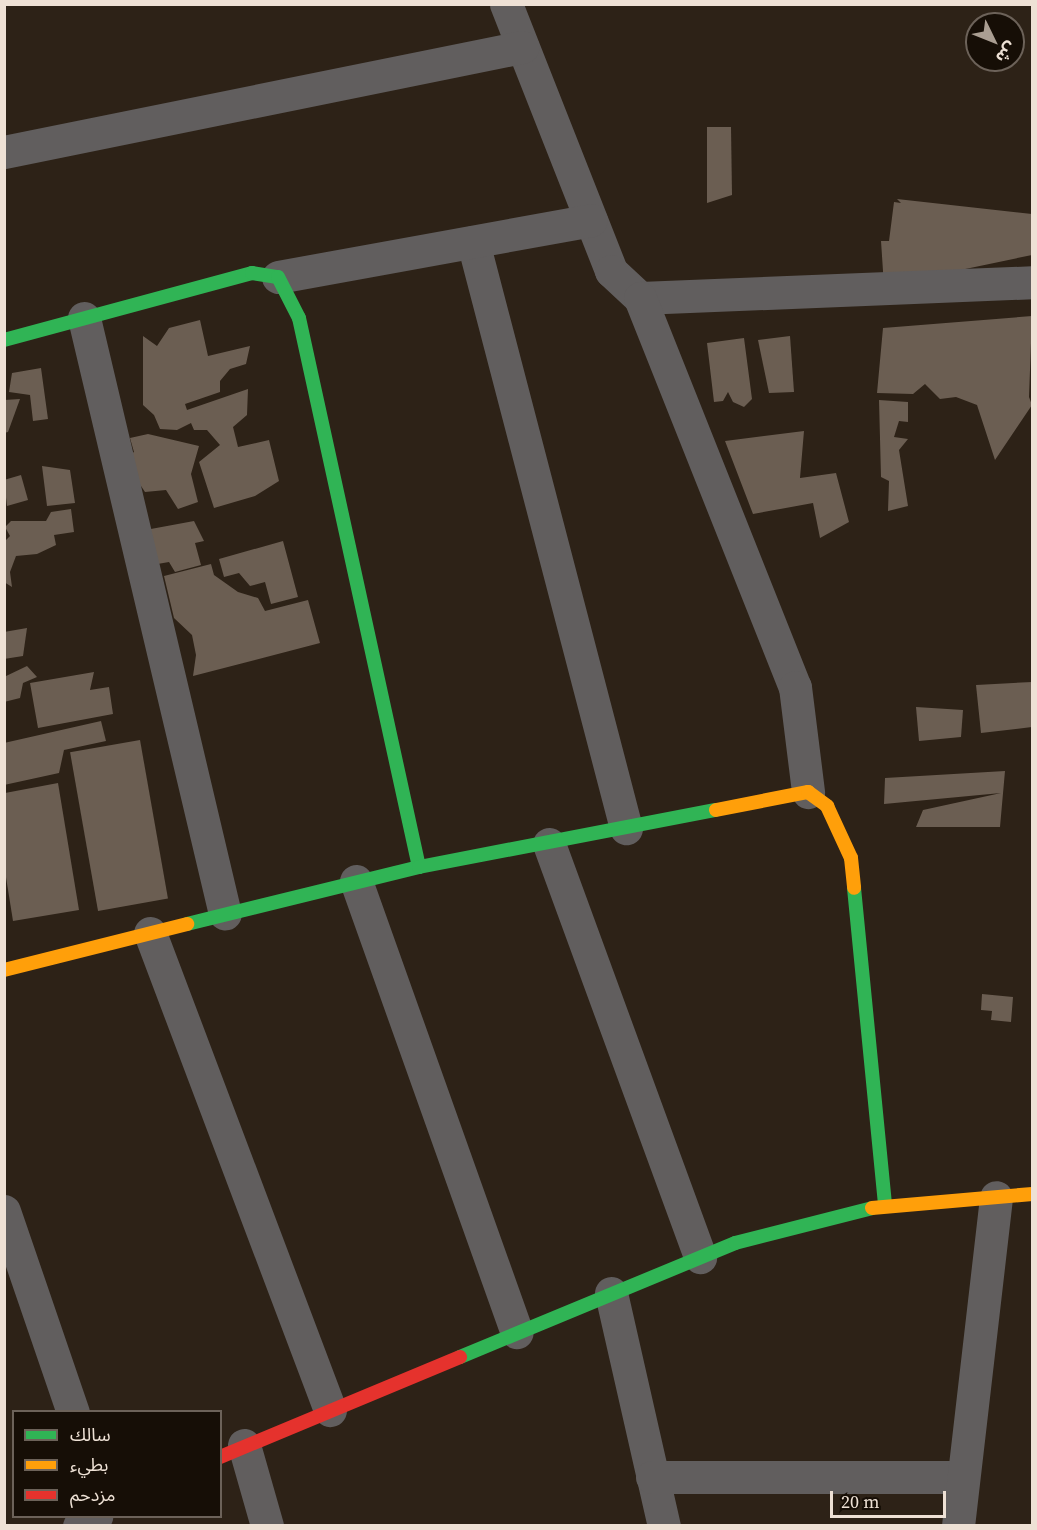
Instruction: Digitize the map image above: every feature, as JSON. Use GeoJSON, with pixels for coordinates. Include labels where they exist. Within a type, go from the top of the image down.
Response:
{"type":"FeatureCollection","features":[{"type":"Feature","properties":{"kind":"street"},"geometry":{"type":"LineString","coordinates":[[506,4],[611,271],[640,298],[795,687],[808,792],[827,806],[850,858],[885,1205]]}},
{"type":"Feature","properties":{"kind":"street"},"geometry":{"type":"LineString","coordinates":[[4,152],[522,47]]}},
{"type":"Feature","properties":{"kind":"street"},"geometry":{"type":"LineString","coordinates":[[4,340],[252,273],[279,278],[591,220]]}},
{"type":"Feature","properties":{"kind":"street"},"geometry":{"type":"LineString","coordinates":[[472,242],[626,828]]}},
{"type":"Feature","properties":{"kind":"street"},"geometry":{"type":"LineString","coordinates":[[279,278],[298,318],[419,867]]}},
{"type":"Feature","properties":{"kind":"street"},"geometry":{"type":"LineString","coordinates":[[640,298],[1032,282]]}},
{"type":"Feature","properties":{"kind":"street"},"geometry":{"type":"LineString","coordinates":[[84,318],[225,914]]}},
{"type":"Feature","properties":{"kind":"street"},"geometry":{"type":"LineString","coordinates":[[4,970],[419,867],[549,844],[808,792]]}},
{"type":"Feature","properties":{"kind":"street"},"geometry":{"type":"LineString","coordinates":[[549,844],[699,1257]]}},
{"type":"Feature","properties":{"kind":"street"},"geometry":{"type":"LineString","coordinates":[[356,881],[517,1332]]}},
{"type":"Feature","properties":{"kind":"street"},"geometry":{"type":"LineString","coordinates":[[150,933],[330,1410]]}},
{"type":"Feature","properties":{"kind":"street"},"geometry":{"type":"LineString","coordinates":[[267,1526],[232,1451],[735,1243],[885,1205],[1032,1194]]}},
{"type":"Feature","properties":{"kind":"street"},"geometry":{"type":"LineString","coordinates":[[958,1526],[996,1197]]}},
{"type":"Feature","properties":{"kind":"street"},"geometry":{"type":"LineString","coordinates":[[4,1211],[72,1410]]}},
{"type":"Feature","properties":{"kind":"street"},"geometry":{"type":"LineString","coordinates":[[611,1293],[664,1526]]}},
{"type":"Feature","properties":{"kind":"street"},"geometry":{"type":"LineString","coordinates":[[652,1477],[962,1477]]}},
{"type":"Feature","properties":{"kind":"street"},"geometry":{"type":"LineString","coordinates":[[79,1526],[93,1518]]}},
{"type":"Feature","properties":{"kind":"building"},"geometry":{"type":"Polygon","coordinates":[[[707,127],[731,127],[732,195],[707,203],[707,127]]]}},
{"type":"Feature","properties":{"kind":"building"},"geometry":{"type":"Polygon","coordinates":[[[897,199],[1032,214],[1032,255],[884,286],[881,241],[889,241],[894,202],[901,203],[897,199]]]}},
{"type":"Feature","properties":{"kind":"building"},"geometry":{"type":"Polygon","coordinates":[[[1032,316],[1029,397],[1032,405],[995,460],[977,405],[956,397],[940,399],[925,384],[913,394],[877,393],[883,328],[1032,316]]]}},
{"type":"Feature","properties":{"kind":"building"},"geometry":{"type":"Polygon","coordinates":[[[200,320],[208,356],[250,346],[246,364],[230,369],[220,381],[220,392],[185,404],[187,410],[248,389],[247,415],[233,427],[238,447],[269,440],[279,481],[255,496],[214,508],[199,462],[220,445],[207,430],[194,430],[191,423],[177,430],[160,429],[154,415],[143,405],[143,336],[157,346],[169,328],[200,320]]]}},
{"type":"Feature","properties":{"kind":"building"},"geometry":{"type":"Polygon","coordinates":[[[790,336],[794,392],[769,393],[758,340],[790,336]]]}},
{"type":"Feature","properties":{"kind":"building"},"geometry":{"type":"Polygon","coordinates":[[[744,338],[752,399],[744,407],[733,402],[728,392],[723,401],[714,402],[707,343],[744,338]]]}},
{"type":"Feature","properties":{"kind":"building"},"geometry":{"type":"Polygon","coordinates":[[[41,368],[48,419],[33,421],[30,395],[9,392],[12,373],[41,368]]]}},
{"type":"Feature","properties":{"kind":"building"},"geometry":{"type":"Polygon","coordinates":[[[20,399],[8,432],[4,433],[4,400],[20,399]]]}},
{"type":"Feature","properties":{"kind":"building"},"geometry":{"type":"Polygon","coordinates":[[[879,400],[908,402],[908,422],[899,421],[894,437],[908,439],[899,450],[908,506],[888,511],[889,481],[881,477],[879,400]]]}},
{"type":"Feature","properties":{"kind":"building"},"geometry":{"type":"Polygon","coordinates":[[[804,431],[800,478],[836,473],[849,522],[820,538],[813,503],[753,514],[725,441],[804,431]]]}},
{"type":"Feature","properties":{"kind":"building"},"geometry":{"type":"Polygon","coordinates":[[[148,434],[199,446],[191,474],[198,502],[178,509],[166,490],[145,492],[123,459],[134,452],[130,438],[148,434]]]}},
{"type":"Feature","properties":{"kind":"building"},"geometry":{"type":"Polygon","coordinates":[[[42,466],[70,470],[75,503],[47,506],[42,466]]]}},
{"type":"Feature","properties":{"kind":"building"},"geometry":{"type":"Polygon","coordinates":[[[21,475],[28,500],[7,506],[4,480],[21,475]]]}},
{"type":"Feature","properties":{"kind":"building"},"geometry":{"type":"Polygon","coordinates":[[[71,509],[74,532],[54,535],[56,545],[37,554],[16,556],[10,572],[12,587],[4,582],[4,542],[10,536],[5,527],[11,521],[46,521],[51,512],[71,509]]]}},
{"type":"Feature","properties":{"kind":"building"},"geometry":{"type":"Polygon","coordinates":[[[194,521],[204,541],[195,543],[201,565],[175,572],[169,562],[146,566],[140,531],[194,521]]]}},
{"type":"Feature","properties":{"kind":"building"},"geometry":{"type":"Polygon","coordinates":[[[283,541],[298,597],[271,604],[265,582],[250,586],[239,573],[224,577],[219,559],[283,541]]]}},
{"type":"Feature","properties":{"kind":"building"},"geometry":{"type":"Polygon","coordinates":[[[211,564],[214,575],[238,592],[258,598],[265,611],[308,600],[320,643],[193,676],[196,655],[192,635],[174,618],[164,576],[211,564]]]}},
{"type":"Feature","properties":{"kind":"building"},"geometry":{"type":"Polygon","coordinates":[[[27,628],[23,656],[4,659],[4,632],[27,628]]]}},
{"type":"Feature","properties":{"kind":"building"},"geometry":{"type":"Polygon","coordinates":[[[27,666],[37,677],[23,683],[20,698],[4,702],[4,677],[27,666]]]}},
{"type":"Feature","properties":{"kind":"building"},"geometry":{"type":"Polygon","coordinates":[[[94,672],[90,690],[109,687],[113,714],[38,728],[30,683],[94,672]]]}},
{"type":"Feature","properties":{"kind":"building"},"geometry":{"type":"Polygon","coordinates":[[[1032,682],[1032,727],[981,733],[976,685],[1032,682]]]}},
{"type":"Feature","properties":{"kind":"building"},"geometry":{"type":"Polygon","coordinates":[[[916,707],[963,710],[961,737],[919,741],[916,707]]]}},
{"type":"Feature","properties":{"kind":"building"},"geometry":{"type":"Polygon","coordinates":[[[101,721],[106,741],[64,750],[59,773],[4,785],[4,743],[101,721]]]}},
{"type":"Feature","properties":{"kind":"building"},"geometry":{"type":"Polygon","coordinates":[[[140,740],[168,899],[98,911],[70,752],[140,740]]]}},
{"type":"Feature","properties":{"kind":"building"},"geometry":{"type":"Polygon","coordinates":[[[1005,771],[1000,827],[916,827],[923,810],[1001,793],[884,804],[885,778],[1005,771]]]}},
{"type":"Feature","properties":{"kind":"building"},"geometry":{"type":"Polygon","coordinates":[[[58,783],[79,910],[13,921],[5,871],[5,793],[58,783]]]}},
{"type":"Feature","properties":{"kind":"building"},"geometry":{"type":"Polygon","coordinates":[[[982,994],[1013,997],[1011,1022],[991,1020],[992,1011],[981,1010],[982,994]]]}},
{"type":"Feature","properties":{"kind":"traffic: fast"},"geometry":{"type":"LineString","coordinates":[[4,340],[252,273],[278,277],[299,318],[419,867]]}},
{"type":"Feature","properties":{"kind":"traffic: fast"},"geometry":{"type":"LineString","coordinates":[[187,924],[419,867],[716,810]]}},
{"type":"Feature","properties":{"kind":"traffic: fast"},"geometry":{"type":"LineString","coordinates":[[854,888],[885,1205]]}},
{"type":"Feature","properties":{"kind":"traffic: fast"},"geometry":{"type":"LineString","coordinates":[[460,1357],[735,1243],[872,1208]]}},
{"type":"Feature","properties":{"kind":"traffic: slow"},"geometry":{"type":"LineString","coordinates":[[716,810],[808,792],[827,806],[851,858],[854,888]]}},
{"type":"Feature","properties":{"kind":"traffic: slow"},"geometry":{"type":"LineString","coordinates":[[4,970],[187,924]]}},
{"type":"Feature","properties":{"kind":"traffic: slow"},"geometry":{"type":"LineString","coordinates":[[872,1208],[1032,1194]]}},
{"type":"Feature","properties":{"kind":"traffic: jam"},"geometry":{"type":"LineString","coordinates":[[222,1456],[460,1357]]}}]}
